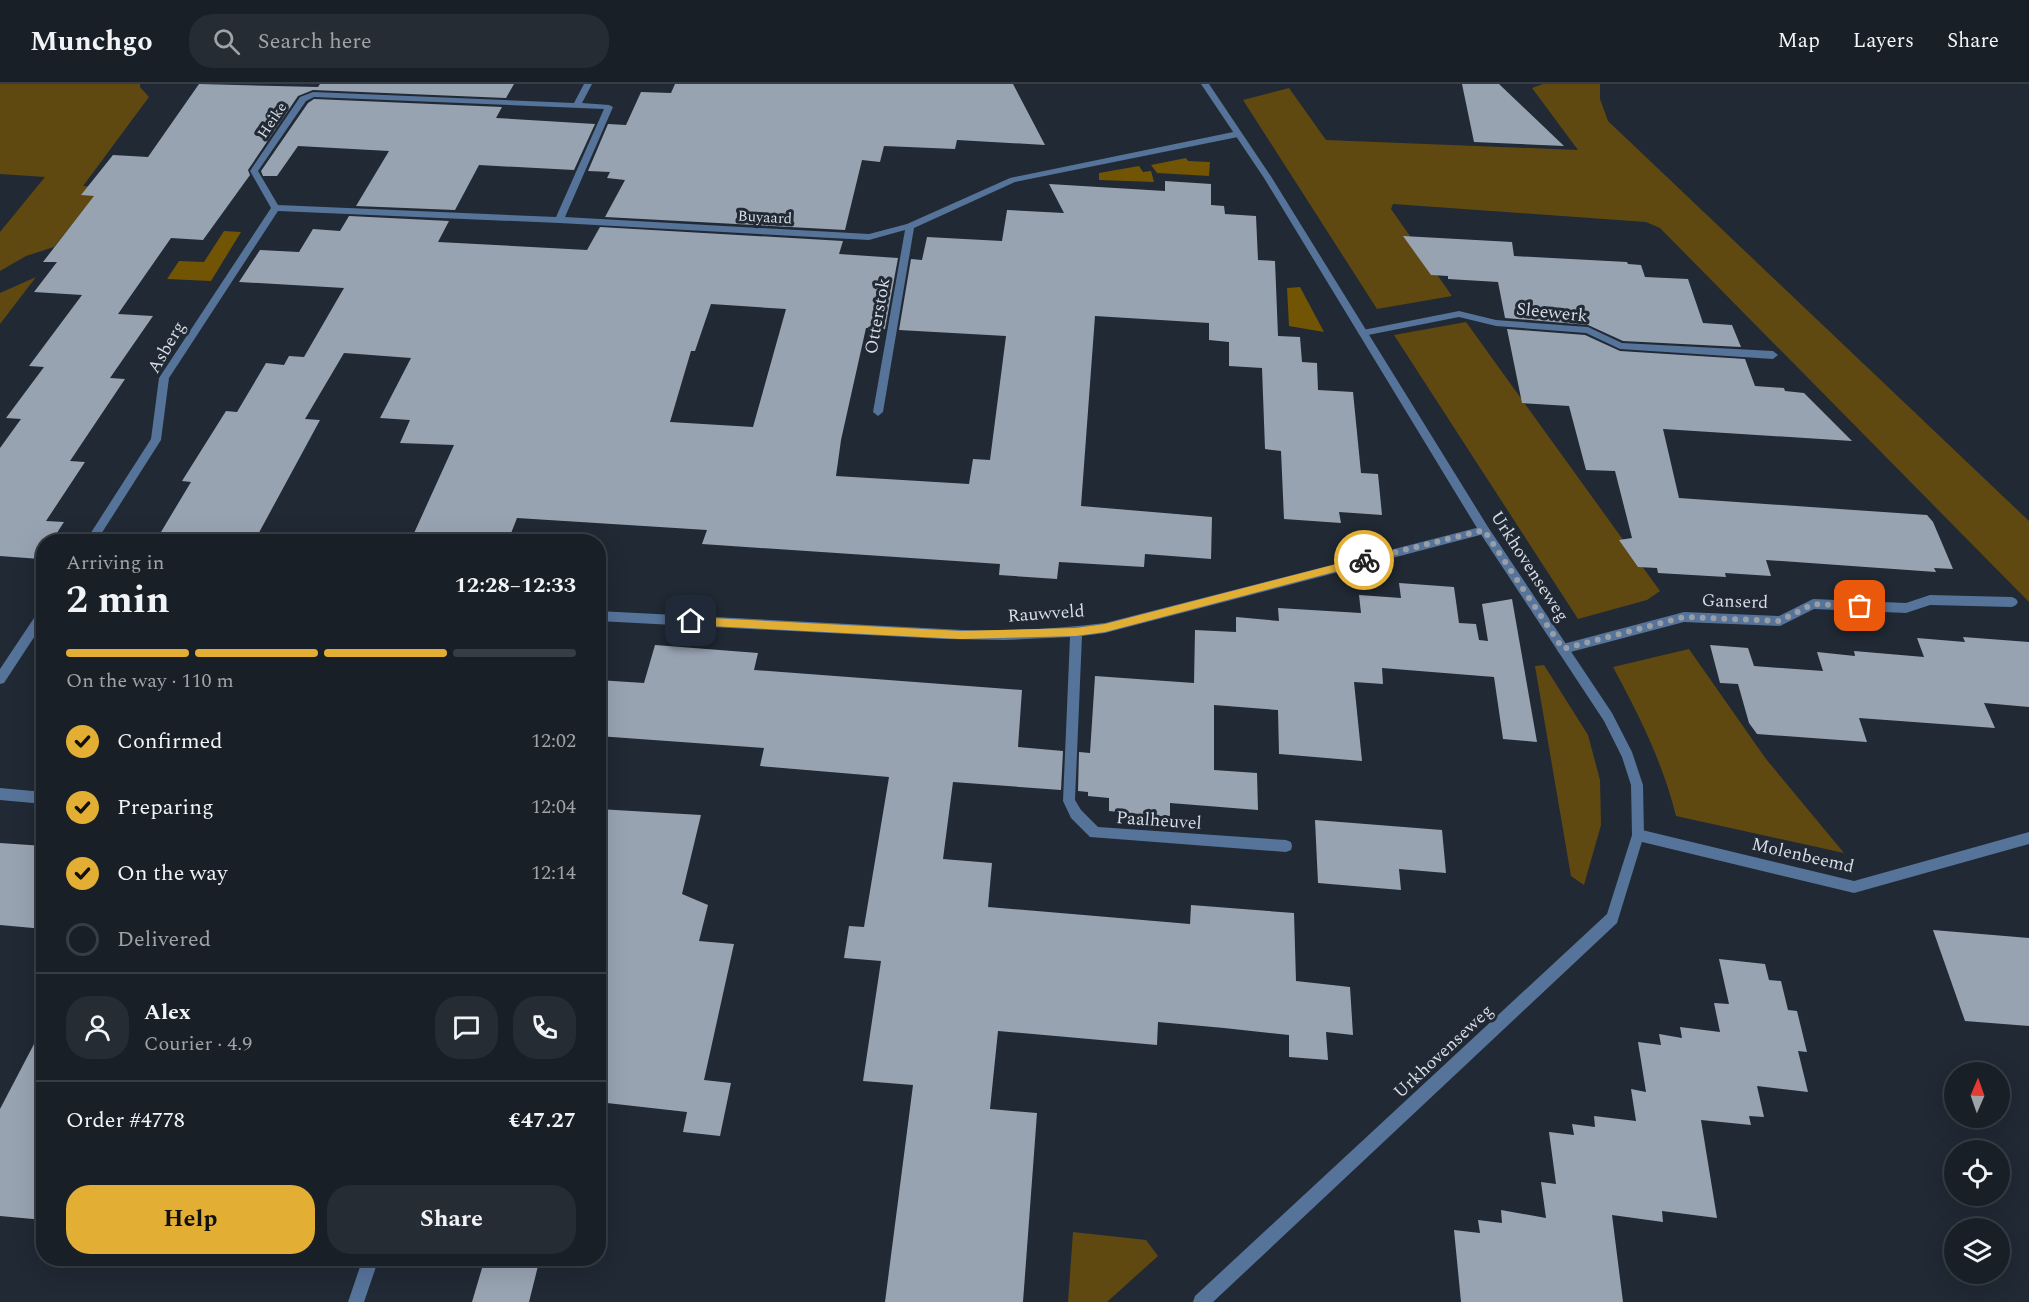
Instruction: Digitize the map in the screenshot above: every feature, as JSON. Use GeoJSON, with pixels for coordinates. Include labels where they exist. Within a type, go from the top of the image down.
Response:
{"type":"FeatureCollection","features":[{"type":"Feature","properties":{"kind":"street"},"geometry":{"type":"LineString","coordinates":[[577,105],[588,84]]}},
{"type":"Feature","properties":{"kind":"street","name":"Urkhovenseweg"},"geometry":{"type":"LineString","coordinates":[[1201,1302],[1612,918],[1638,835],[1637,785],[1628,756],[1608,717],[1484,530],[1268,178],[1205,84]]}},
{"type":"Feature","properties":{"kind":"street","name":"Heike"},"geometry":{"type":"LineString","coordinates":[[275,208],[254,171],[303,99],[313,94],[609,107],[559,220]]}},
{"type":"Feature","properties":{"kind":"street","name":"Buyaard"},"geometry":{"type":"LineString","coordinates":[[275,208],[559,220],[869,237],[910,226],[1012,180],[1238,134]]}},
{"type":"Feature","properties":{"kind":"street","name":"Asberg"},"geometry":{"type":"LineString","coordinates":[[95,534],[156,440],[164,378],[275,208]]}},
{"type":"Feature","properties":{"kind":"street","name":"Otterstok"},"geometry":{"type":"LineString","coordinates":[[878,412],[910,226]]}},
{"type":"Feature","properties":{"kind":"street","name":"Sleewerk"},"geometry":{"type":"LineString","coordinates":[[1363,333],[1460,314],[1496,323],[1587,330],[1620,346],[1773,355]]}},
{"type":"Feature","properties":{"kind":"street","name":"Rauwveld"},"geometry":{"type":"LineString","coordinates":[[606,616],[994,636],[1076,632],[1105,628],[1484,530]]}},
{"type":"Feature","properties":{"kind":"street","name":"Ganserd"},"geometry":{"type":"LineString","coordinates":[[1563,649],[1684,617],[1780,621],[1813,604],[1906,608],[1930,600],[2012,603]]}},
{"type":"Feature","properties":{"kind":"street"},"geometry":{"type":"LineString","coordinates":[[0,679],[36,624]]}},
{"type":"Feature","properties":{"kind":"street","name":"Paalheuvel"},"geometry":{"type":"LineString","coordinates":[[1076,632],[1069,801],[1076,814],[1095,833],[1286,846]]}},
{"type":"Feature","properties":{"kind":"street"},"geometry":{"type":"LineString","coordinates":[[0,794],[36,797]]}},
{"type":"Feature","properties":{"kind":"street","name":"Molenbeemd"},"geometry":{"type":"LineString","coordinates":[[1638,835],[1854,887],[2029,838]]}},
{"type":"Feature","properties":{"kind":"street"},"geometry":{"type":"LineString","coordinates":[[356,1302],[368,1266]]}},
{"type":"Feature","properties":{"kind":"shaded area"},"geometry":{"type":"Polygon","coordinates":[[[0,84],[140,84],[149,97],[83,186],[102,187],[54,247],[26,256],[0,271],[0,232],[45,177],[0,174],[0,84]]]}},
{"type":"Feature","properties":{"kind":"shaded area"},"geometry":{"type":"Polygon","coordinates":[[[1543,84],[1600,84],[1600,99],[1608,121],[2029,521],[2029,602],[1660,228],[1646,222],[1393,204],[1391,209],[1452,296],[1377,309],[1243,100],[1289,88],[1326,140],[1578,150],[1532,88],[1543,84]]]}},
{"type":"Feature","properties":{"kind":"shaded area"},"geometry":{"type":"Polygon","coordinates":[[[1186,158],[1188,161],[1210,162],[1209,176],[1157,173],[1151,165],[1186,158]]]}},
{"type":"Feature","properties":{"kind":"shaded area"},"geometry":{"type":"Polygon","coordinates":[[[1139,166],[1143,172],[1151,171],[1154,182],[1099,180],[1099,173],[1139,166]]]}},
{"type":"Feature","properties":{"kind":"shaded area"},"geometry":{"type":"Polygon","coordinates":[[[224,231],[241,232],[211,281],[167,279],[179,261],[204,262],[224,231]]]}},
{"type":"Feature","properties":{"kind":"shaded area"},"geometry":{"type":"Polygon","coordinates":[[[36,277],[0,324],[0,293],[36,277]]]}},
{"type":"Feature","properties":{"kind":"shaded area"},"geometry":{"type":"Polygon","coordinates":[[[1300,287],[1324,332],[1289,326],[1287,288],[1300,287]]]}},
{"type":"Feature","properties":{"kind":"shaded area"},"geometry":{"type":"Polygon","coordinates":[[[1466,322],[1660,591],[1647,600],[1578,619],[1394,335],[1466,322]]]}},
{"type":"Feature","properties":{"kind":"shaded area"},"geometry":{"type":"Polygon","coordinates":[[[1689,649],[1766,759],[1844,853],[1676,816],[1671,796],[1649,740],[1613,667],[1689,649]]]}},
{"type":"Feature","properties":{"kind":"shaded area"},"geometry":{"type":"Polygon","coordinates":[[[1544,665],[1588,735],[1600,780],[1601,825],[1584,885],[1571,876],[1535,666],[1544,665]]]}},
{"type":"Feature","properties":{"kind":"shaded area"},"geometry":{"type":"Polygon","coordinates":[[[1073,1232],[1146,1240],[1158,1256],[1107,1302],[1068,1302],[1073,1232]]]}},
{"type":"Feature","properties":{"kind":"building"},"geometry":{"type":"Polygon","coordinates":[[[199,84],[318,87],[320,84],[514,84],[506,98],[313,90],[298,96],[248,170],[250,175],[203,240],[171,238],[118,314],[153,316],[110,378],[125,379],[70,461],[85,462],[46,521],[64,522],[56,534],[36,534],[36,559],[0,556],[0,448],[21,419],[6,418],[44,367],[29,366],[82,295],[34,292],[57,262],[43,262],[94,196],[81,195],[113,155],[148,157],[199,84]]]}},
{"type":"Feature","properties":{"kind":"building"},"geometry":{"type":"Polygon","coordinates":[[[675,84],[1013,84],[1045,145],[957,140],[955,149],[884,146],[880,162],[862,160],[845,230],[605,217],[625,180],[607,178],[610,172],[588,171],[608,124],[626,125],[641,92],[671,93],[675,84]]]}},
{"type":"Feature","properties":{"kind":"building"},"geometry":{"type":"Polygon","coordinates":[[[1462,84],[1499,84],[1564,146],[1474,142],[1462,84]]]}},
{"type":"Feature","properties":{"kind":"building"},"geometry":{"type":"Polygon","coordinates":[[[314,99],[502,107],[496,118],[595,124],[574,170],[479,165],[455,210],[356,206],[389,151],[298,146],[277,176],[263,176],[261,171],[308,103],[314,99]]]}},
{"type":"Feature","properties":{"kind":"building"},"geometry":{"type":"Polygon","coordinates":[[[1165,181],[1211,184],[1211,205],[1224,206],[1225,214],[1256,216],[1258,260],[1275,261],[1278,336],[1300,337],[1302,362],[1317,363],[1318,390],[1353,392],[1361,473],[1378,474],[1382,515],[1339,512],[1341,523],[1284,519],[1281,451],[1265,449],[1262,368],[1229,366],[1229,342],[1209,340],[1209,323],[1095,316],[1081,506],[1212,517],[1211,559],[1145,554],[1144,567],[1059,562],[1057,579],[999,575],[1000,564],[702,544],[707,530],[517,518],[511,534],[414,534],[454,445],[400,443],[410,420],[380,418],[411,358],[344,353],[305,419],[320,420],[258,534],[160,534],[191,482],[182,481],[226,411],[237,412],[266,363],[284,365],[289,356],[304,357],[344,288],[239,282],[260,250],[299,252],[313,229],[340,231],[349,216],[449,221],[438,242],[587,250],[600,227],[843,241],[839,254],[898,258],[885,329],[866,328],[841,440],[836,476],[969,484],[973,459],[990,460],[1006,336],[899,330],[911,259],[922,260],[927,237],[1002,241],[1007,210],[1064,213],[1049,184],[1165,191],[1165,181]],[[711,304],[695,351],[691,351],[670,422],[753,427],[786,309],[711,304]]]}},
{"type":"Feature","properties":{"kind":"building"},"geometry":{"type":"Polygon","coordinates":[[[1403,236],[1512,242],[1514,256],[1627,262],[1641,265],[1645,277],[1688,279],[1703,323],[1732,325],[1741,347],[1623,341],[1588,325],[1505,318],[1498,282],[1448,279],[1448,276],[1431,275],[1403,236]]]}},
{"type":"Feature","properties":{"kind":"building"},"geometry":{"type":"Polygon","coordinates":[[[1507,329],[1585,335],[1620,351],[1745,359],[1755,386],[1784,388],[1785,391],[1804,393],[1852,441],[1663,429],[1679,498],[1927,515],[1933,522],[1953,569],[1934,568],[1936,572],[1766,560],[1771,576],[1725,573],[1726,577],[1658,573],[1657,568],[1638,567],[1619,540],[1632,538],[1615,471],[1586,470],[1569,406],[1522,403],[1507,329]]]}},
{"type":"Feature","properties":{"kind":"building"},"geometry":{"type":"Polygon","coordinates":[[[1399,583],[1454,587],[1459,623],[1476,624],[1479,640],[1488,641],[1482,604],[1512,599],[1537,742],[1503,739],[1494,677],[1382,668],[1383,684],[1354,682],[1362,761],[1279,754],[1278,710],[1214,705],[1214,770],[1257,773],[1258,810],[1170,803],[1170,817],[1109,811],[1109,798],[1088,796],[1088,792],[1078,791],[1079,752],[1090,753],[1095,676],[1194,683],[1195,630],[1236,632],[1236,617],[1279,621],[1278,608],[1361,613],[1359,595],[1401,598],[1399,583]]]}},
{"type":"Feature","properties":{"kind":"building"},"geometry":{"type":"Polygon","coordinates":[[[1963,637],[2029,642],[2029,707],[1984,703],[1995,728],[1859,718],[1867,742],[1757,734],[1749,723],[1738,684],[1720,683],[1710,645],[1748,648],[1754,666],[1823,671],[1817,652],[1855,656],[1854,651],[1924,657],[1917,638],[1965,642],[1963,637]]]}},
{"type":"Feature","properties":{"kind":"building"},"geometry":{"type":"Polygon","coordinates":[[[655,645],[758,653],[754,670],[1022,690],[1018,747],[1063,751],[1061,790],[953,782],[943,859],[992,863],[988,907],[1190,924],[1191,905],[1294,913],[1296,981],[1350,987],[1353,1035],[1326,1032],[1328,1060],[1289,1057],[1289,1035],[1158,1022],[1157,1045],[998,1031],[990,1109],[1037,1113],[1023,1302],[885,1302],[913,1085],[863,1081],[881,961],[844,958],[849,926],[864,927],[889,777],[760,766],[764,748],[606,737],[606,681],[644,683],[655,645]]]}},
{"type":"Feature","properties":{"kind":"building"},"geometry":{"type":"Polygon","coordinates":[[[606,809],[701,815],[682,894],[708,905],[699,941],[734,944],[704,1080],[731,1083],[720,1136],[683,1132],[687,1112],[606,1103],[606,809]]]}},
{"type":"Feature","properties":{"kind":"building"},"geometry":{"type":"Polygon","coordinates":[[[1315,820],[1442,830],[1446,873],[1399,869],[1401,890],[1318,883],[1315,820]]]}},
{"type":"Feature","properties":{"kind":"building"},"geometry":{"type":"Polygon","coordinates":[[[0,843],[36,845],[36,928],[0,925],[0,843]]]}},
{"type":"Feature","properties":{"kind":"building"},"geometry":{"type":"Polygon","coordinates":[[[1933,930],[2029,938],[2029,1026],[1965,1021],[1933,930]]]}},
{"type":"Feature","properties":{"kind":"building"},"geometry":{"type":"Polygon","coordinates":[[[1719,959],[1765,964],[1769,980],[1781,981],[1788,1010],[1797,1011],[1807,1052],[1798,1051],[1808,1092],[1757,1086],[1764,1117],[1749,1116],[1751,1125],[1701,1120],[1717,1218],[1662,1211],[1663,1222],[1612,1215],[1623,1302],[1461,1302],[1454,1230],[1480,1233],[1478,1220],[1502,1223],[1501,1210],[1546,1218],[1541,1182],[1556,1184],[1549,1132],[1574,1135],[1572,1124],[1595,1127],[1594,1116],[1636,1121],[1631,1089],[1646,1092],[1638,1042],[1661,1045],[1659,1034],[1682,1038],[1680,1027],[1720,1032],[1714,1003],[1729,1004],[1719,959]]]}},
{"type":"Feature","properties":{"kind":"building"},"geometry":{"type":"Polygon","coordinates":[[[36,1040],[36,1219],[0,1216],[0,1109],[36,1040]]]}},
{"type":"Feature","properties":{"kind":"building"},"geometry":{"type":"Polygon","coordinates":[[[483,1266],[538,1266],[529,1302],[472,1302],[483,1266]]]}},
{"type":"Feature","properties":{"kind":"way so far"},"geometry":{"type":"LineString","coordinates":[[1364,560],[1484,530],[1563,649],[1684,617],[1780,621],[1813,604],[1860,606]]}},
{"type":"Feature","properties":{"kind":"route"},"geometry":{"type":"LineString","coordinates":[[691,621],[994,636],[1076,632],[1105,628],[1364,560]]}}]}
